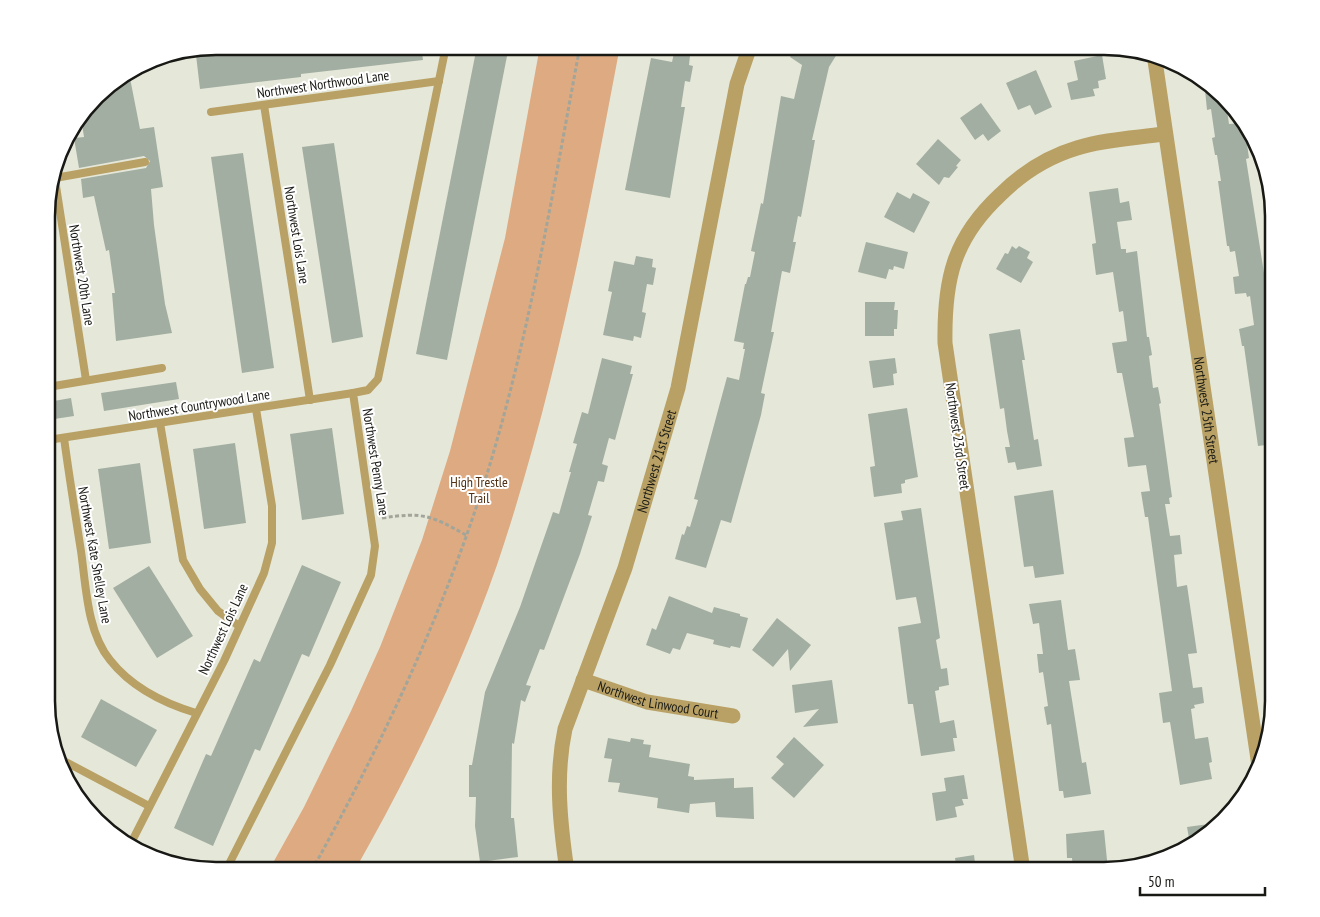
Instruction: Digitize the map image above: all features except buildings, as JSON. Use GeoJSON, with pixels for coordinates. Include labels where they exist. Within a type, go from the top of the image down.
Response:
{"type":"FeatureCollection","features":[{"type":"Feature","properties":{"kind":"street","name":"Northwest 21st Street"},"geometry":{"type":"LineString","coordinates":[[566,862],[558,785],[559,756],[565,729],[625,568],[678,388],[737,84],[747,55]]}},
{"type":"Feature","properties":{"kind":"street","name":"Northwest 25th Street"},"geometry":{"type":"LineString","coordinates":[[1155,64],[1164,134],[1257,750]]}},
{"type":"Feature","properties":{"kind":"street","name":"Northwest 23rd Street"},"geometry":{"type":"LineString","coordinates":[[1022,862],[946,351],[944,315],[947,288],[964,236],[982,212],[1015,180],[1029,170],[1078,147],[1164,134]]}},
{"type":"Feature","properties":{"kind":"street","name":"Northwest Linwood Court"},"geometry":{"type":"LineString","coordinates":[[583,680],[647,702],[734,716]]}},
{"type":"Feature","properties":{"kind":"lane","name":"Northwest Penny Lane"},"geometry":{"type":"LineString","coordinates":[[230,862],[330,666],[371,575],[375,546],[353,393],[368,390],[378,379],[444,55]]}},
{"type":"Feature","properties":{"kind":"lane","name":"Northwest Northwood Lane"},"geometry":{"type":"LineString","coordinates":[[211,112],[439,81]]}},
{"type":"Feature","properties":{"kind":"lane","name":"Northwest Lois Lane"},"geometry":{"type":"LineString","coordinates":[[264,105],[310,400]]}},
{"type":"Feature","properties":{"kind":"lane"},"geometry":{"type":"LineString","coordinates":[[60,175],[145,162]]}},
{"type":"Feature","properties":{"kind":"lane","name":"Northwest 20th Lane"},"geometry":{"type":"LineString","coordinates":[[57,192],[86,380]]}},
{"type":"Feature","properties":{"kind":"lane"},"geometry":{"type":"LineString","coordinates":[[55,385],[162,368]]}},
{"type":"Feature","properties":{"kind":"lane","name":"Northwest Countrywood Lane"},"geometry":{"type":"LineString","coordinates":[[55,439],[353,393]]}},
{"type":"Feature","properties":{"kind":"lane","name":"Northwest Lois Lane"},"geometry":{"type":"LineString","coordinates":[[133,838],[224,661],[264,573],[272,543],[272,506],[256,409]]}},
{"type":"Feature","properties":{"kind":"lane"},"geometry":{"type":"LineString","coordinates":[[160,423],[175,523],[183,560],[200,589],[218,612],[239,626]]}},
{"type":"Feature","properties":{"kind":"lane","name":"Northwest Kate Shelley Lane"},"geometry":{"type":"LineString","coordinates":[[64,438],[88,597],[96,635],[109,660],[131,682],[164,703],[196,713]]}},
{"type":"Feature","properties":{"kind":"lane"},"geometry":{"type":"LineString","coordinates":[[69,763],[150,806]]}},
{"type":"Feature","properties":{"kind":"path"},"geometry":{"type":"LineString","coordinates":[[316,862],[399,701],[466,535],[487,474],[523,341],[578,55]]}},
{"type":"Feature","properties":{"kind":"path"},"geometry":{"type":"LineString","coordinates":[[372,520],[412,514],[436,518],[466,535]]}},
{"type":"Feature","properties":{"kind":"green space","name":"High Trestle Trail"},"geometry":{"type":"Polygon","coordinates":[[[538,55],[618,55],[568,308],[536,437],[497,565],[467,644],[433,721],[359,862],[273,862],[304,807],[351,711],[380,647],[422,540],[450,451],[505,238],[538,55]]]}}]}
